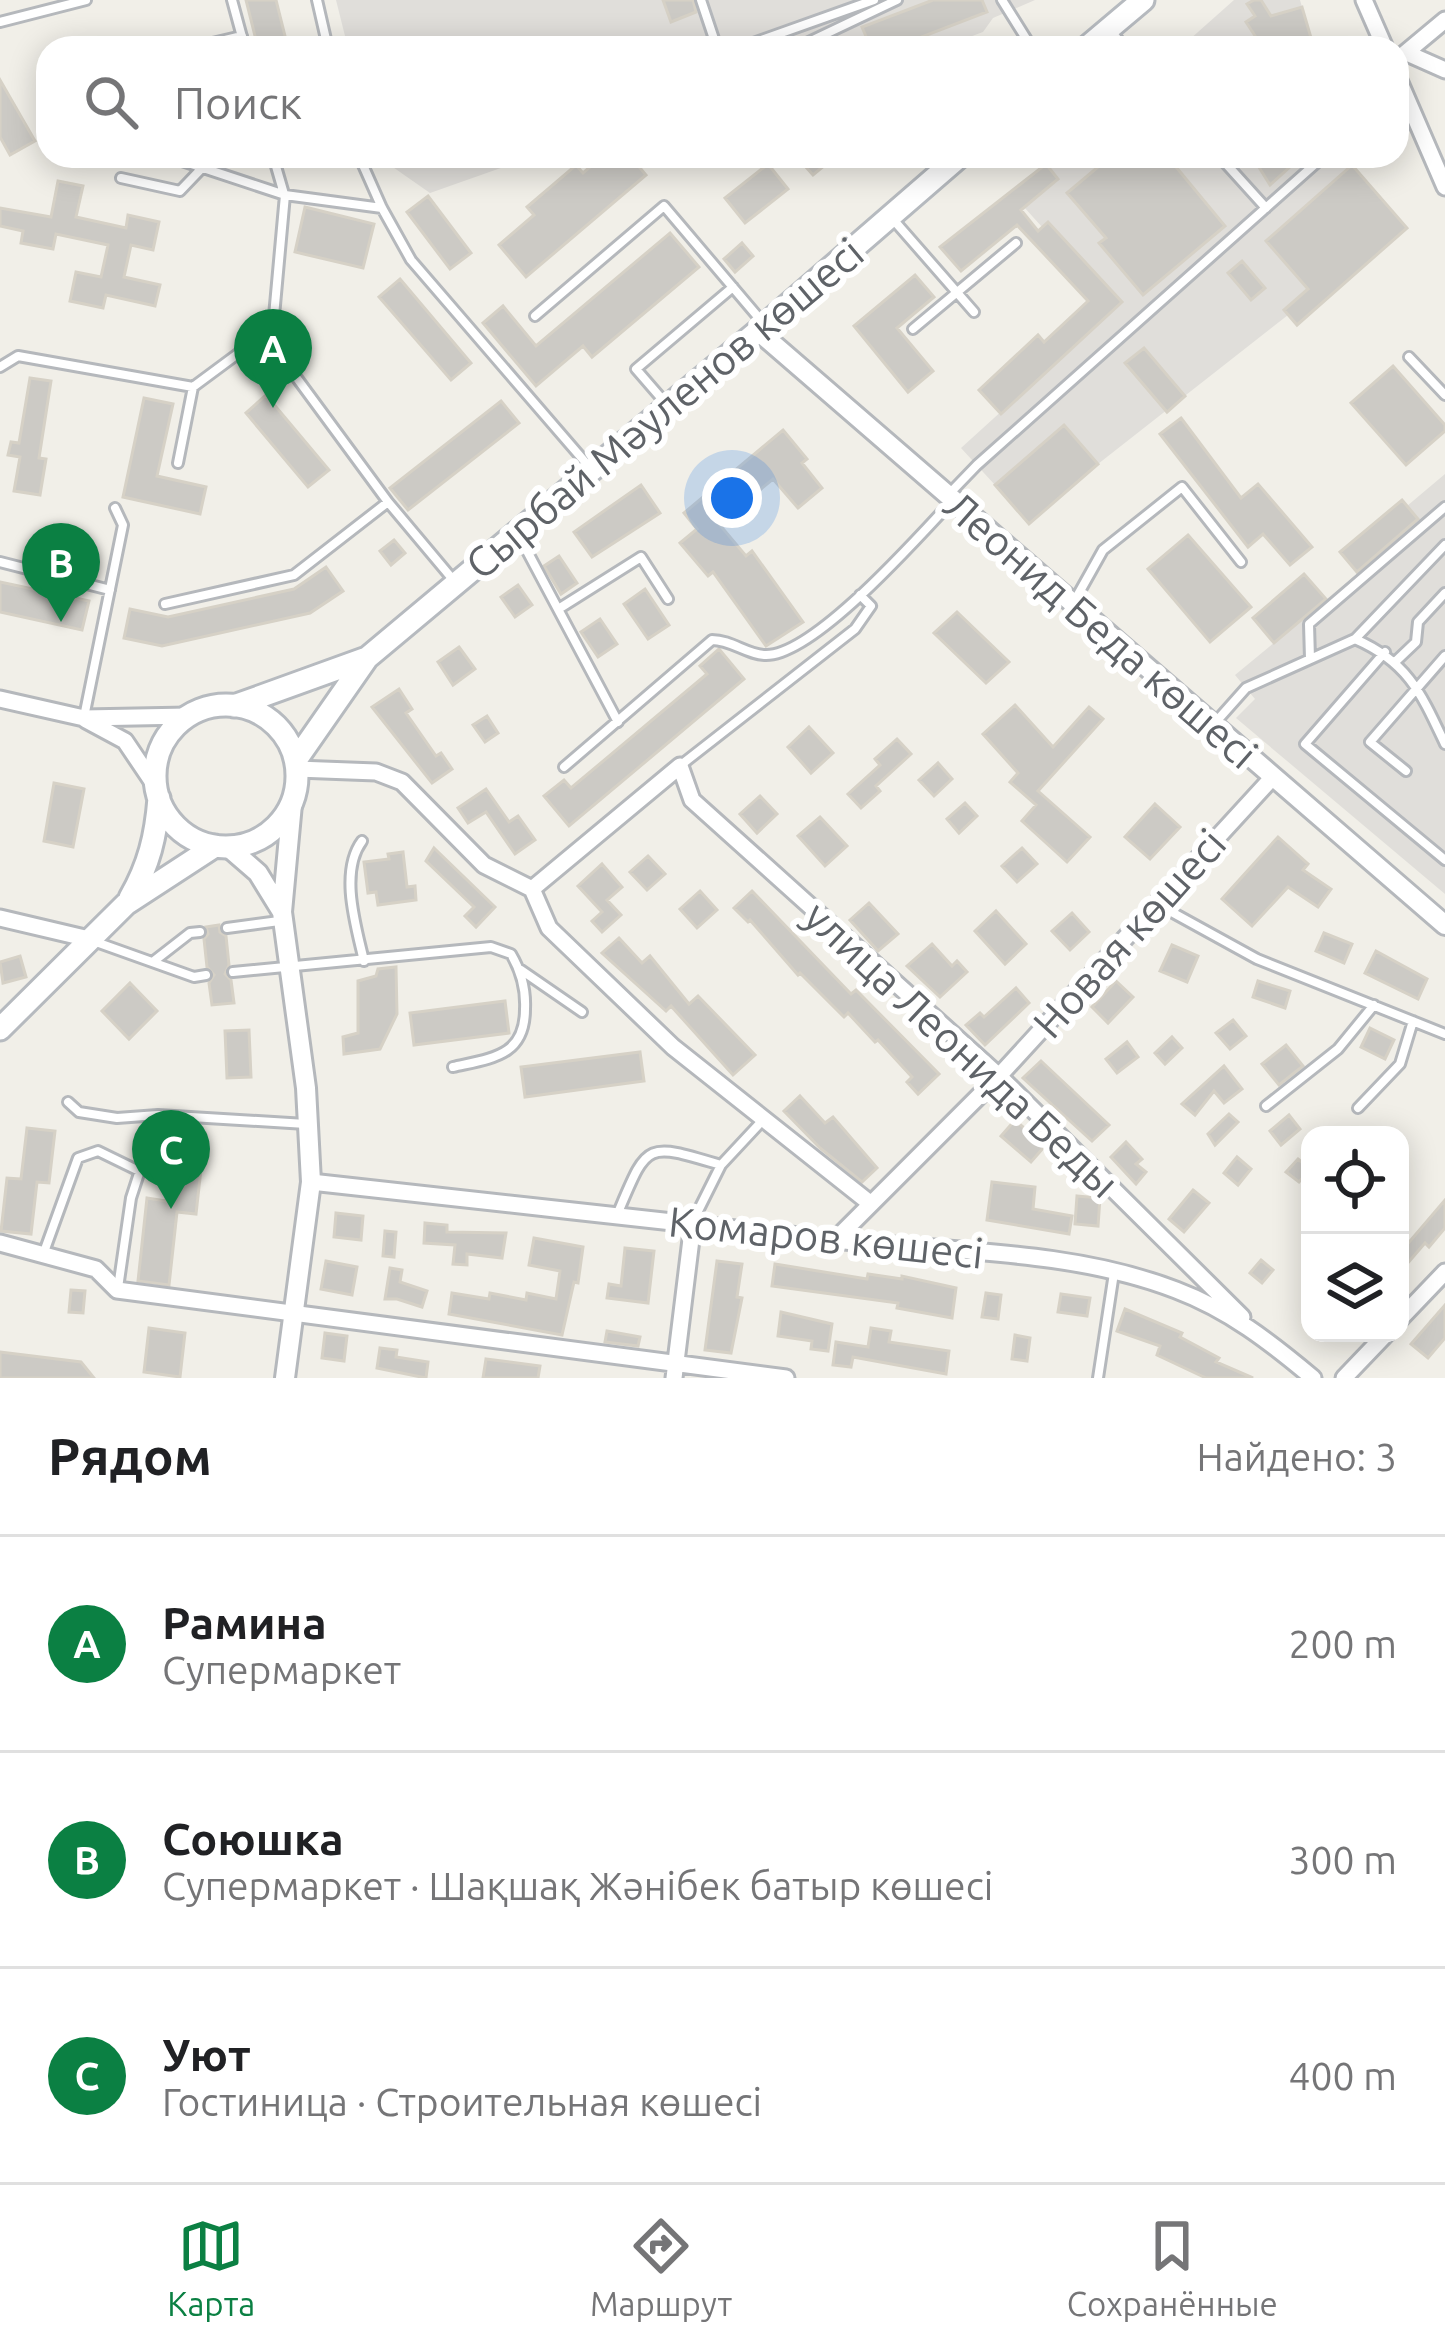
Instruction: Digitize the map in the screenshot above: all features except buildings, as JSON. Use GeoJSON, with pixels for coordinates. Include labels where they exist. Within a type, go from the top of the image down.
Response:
{"type":"FeatureCollection","features":[{"type":"Feature","properties":{"kind":"main road"},"geometry":{"type":"LineString","coordinates":[[1100,36],[1143,0]]}},
{"type":"Feature","properties":{"kind":"main road","name":"Сырбай Мәуленов көшесі"},"geometry":{"type":"LineString","coordinates":[[367,658],[946,168]]}},
{"type":"Feature","properties":{"kind":"main road"},"geometry":{"type":"LineString","coordinates":[[234,706],[367,658]]}},
{"type":"Feature","properties":{"kind":"main road"},"geometry":{"type":"LineString","coordinates":[[0,1029],[126,904],[222,847],[266,835],[292,804],[297,764],[367,658]]}},
{"type":"Feature","properties":{"kind":"main road"},"geometry":{"type":"LineString","coordinates":[[126,904],[154,845],[162,747],[188,716],[210,707],[249,709],[284,734],[297,764]]}},
{"type":"Feature","properties":{"kind":"main road"},"geometry":{"type":"LineString","coordinates":[[157,793],[180,830],[222,847]]}},
{"type":"Feature","properties":{"kind":"street"},"geometry":{"type":"LineString","coordinates":[[1364,0],[1380,36]]}},
{"type":"Feature","properties":{"kind":"street"},"geometry":{"type":"LineString","coordinates":[[1409,52],[1445,20]]}},
{"type":"Feature","properties":{"kind":"street"},"geometry":{"type":"LineString","coordinates":[[1409,59],[1445,70]]}},
{"type":"Feature","properties":{"kind":"street"},"geometry":{"type":"LineString","coordinates":[[1409,104],[1445,187]]}},
{"type":"Feature","properties":{"kind":"street","name":"Леонид Беда көшесі"},"geometry":{"type":"LineString","coordinates":[[762,328],[1271,778],[1445,925]]}},
{"type":"Feature","properties":{"kind":"street"},"geometry":{"type":"LineString","coordinates":[[0,699],[84,718],[188,716]]}},
{"type":"Feature","properties":{"kind":"street"},"geometry":{"type":"LineString","coordinates":[[84,718],[125,741],[157,793]]}},
{"type":"Feature","properties":{"kind":"street"},"geometry":{"type":"LineString","coordinates":[[297,764],[376,772],[402,782],[484,865],[532,889],[549,928],[674,1047],[871,1204]]}},
{"type":"Feature","properties":{"kind":"street"},"geometry":{"type":"LineString","coordinates":[[532,889],[680,766]]}},
{"type":"Feature","properties":{"kind":"street","name":"улица Леонида Беды"},"geometry":{"type":"LineString","coordinates":[[680,766],[692,800],[999,1076],[1253,1327]]}},
{"type":"Feature","properties":{"kind":"street","name":"Новая көшесі"},"geometry":{"type":"LineString","coordinates":[[836,1240],[999,1076],[1271,778]]}},
{"type":"Feature","properties":{"kind":"street"},"geometry":{"type":"LineString","coordinates":[[284,1378],[311,1182],[283,916],[292,804]]}},
{"type":"Feature","properties":{"kind":"street"},"geometry":{"type":"LineString","coordinates":[[222,847],[258,873],[283,916]]}},
{"type":"Feature","properties":{"kind":"street"},"geometry":{"type":"LineString","coordinates":[[0,918],[89,939]]}},
{"type":"Feature","properties":{"kind":"street","name":"Комаров көшесі"},"geometry":{"type":"LineString","coordinates":[[311,1182],[997,1254],[1114,1272],[1177,1290],[1253,1327],[1313,1378]]}},
{"type":"Feature","properties":{"kind":"street"},"geometry":{"type":"LineString","coordinates":[[675,1371],[693,1223]]}},
{"type":"Feature","properties":{"kind":"street"},"geometry":{"type":"LineString","coordinates":[[0,1243],[96,1269],[117,1289],[675,1371],[786,1378]]}},
{"type":"Feature","properties":{"kind":"street"},"geometry":{"type":"LineString","coordinates":[[1409,1310],[1445,1272]]}},
{"type":"Feature","properties":{"kind":"street"},"geometry":{"type":"LineString","coordinates":[[1344,1378],[1378,1342]]}},
{"type":"Feature","properties":{"kind":"lane"},"geometry":{"type":"LineString","coordinates":[[0,22],[86,0]]}},
{"type":"Feature","properties":{"kind":"lane"},"geometry":{"type":"LineString","coordinates":[[232,0],[242,36]]}},
{"type":"Feature","properties":{"kind":"lane"},"geometry":{"type":"LineString","coordinates":[[317,0],[325,36]]}},
{"type":"Feature","properties":{"kind":"lane"},"geometry":{"type":"LineString","coordinates":[[701,0],[713,36]]}},
{"type":"Feature","properties":{"kind":"lane"},"geometry":{"type":"LineString","coordinates":[[773,36],[874,0]]}},
{"type":"Feature","properties":{"kind":"lane"},"geometry":{"type":"LineString","coordinates":[[821,36],[897,0]]}},
{"type":"Feature","properties":{"kind":"lane"},"geometry":{"type":"LineString","coordinates":[[1003,0],[1025,36]]}},
{"type":"Feature","properties":{"kind":"lane"},"geometry":{"type":"LineString","coordinates":[[1108,29],[1114,36]]}},
{"type":"Feature","properties":{"kind":"lane"},"geometry":{"type":"LineString","coordinates":[[121,178],[180,191],[202,168],[285,196],[382,208]]}},
{"type":"Feature","properties":{"kind":"lane"},"geometry":{"type":"LineString","coordinates":[[277,168],[285,196],[274,346],[388,502],[456,584]]}},
{"type":"Feature","properties":{"kind":"lane"},"geometry":{"type":"LineString","coordinates":[[364,168],[411,260],[593,471]]}},
{"type":"Feature","properties":{"kind":"lane"},"geometry":{"type":"LineString","coordinates":[[1230,168],[1266,208]]}},
{"type":"Feature","properties":{"kind":"lane"},"geometry":{"type":"LineString","coordinates":[[564,767],[712,640],[725,640],[762,656],[779,653],[811,635],[860,595],[977,465],[1311,168]]}},
{"type":"Feature","properties":{"kind":"lane"},"geometry":{"type":"LineString","coordinates":[[535,316],[664,206],[762,328]]}},
{"type":"Feature","properties":{"kind":"lane"},"geometry":{"type":"LineString","coordinates":[[890,216],[974,312]]}},
{"type":"Feature","properties":{"kind":"lane"},"geometry":{"type":"LineString","coordinates":[[914,328],[1016,243]]}},
{"type":"Feature","properties":{"kind":"lane"},"geometry":{"type":"LineString","coordinates":[[669,407],[636,369],[733,287]]}},
{"type":"Feature","properties":{"kind":"lane"},"geometry":{"type":"LineString","coordinates":[[178,463],[193,387],[247,347],[274,346]]}},
{"type":"Feature","properties":{"kind":"lane"},"geometry":{"type":"LineString","coordinates":[[1,364],[17,356],[193,387]]}},
{"type":"Feature","properties":{"kind":"lane"},"geometry":{"type":"LineString","coordinates":[[1409,357],[1445,395]]}},
{"type":"Feature","properties":{"kind":"lane"},"geometry":{"type":"LineString","coordinates":[[1074,602],[1103,550],[1182,487],[1241,562]]}},
{"type":"Feature","properties":{"kind":"lane"},"geometry":{"type":"LineString","coordinates":[[165,604],[294,575],[388,502]]}},
{"type":"Feature","properties":{"kind":"lane"},"geometry":{"type":"LineString","coordinates":[[1310,659],[1309,625],[1445,507]]}},
{"type":"Feature","properties":{"kind":"lane"},"geometry":{"type":"LineString","coordinates":[[84,718],[123,525],[115,508]]}},
{"type":"Feature","properties":{"kind":"lane"},"geometry":{"type":"LineString","coordinates":[[518,533],[618,722]]}},
{"type":"Feature","properties":{"kind":"lane"},"geometry":{"type":"LineString","coordinates":[[1213,725],[1246,688],[1355,639],[1445,545]]}},
{"type":"Feature","properties":{"kind":"lane"},"geometry":{"type":"LineString","coordinates":[[560,608],[641,557],[668,599]]}},
{"type":"Feature","properties":{"kind":"lane"},"geometry":{"type":"LineString","coordinates":[[0,562],[110,590]]}},
{"type":"Feature","properties":{"kind":"lane"},"geometry":{"type":"LineString","coordinates":[[1395,662],[1415,642],[1418,622],[1445,593]]}},
{"type":"Feature","properties":{"kind":"lane"},"geometry":{"type":"LineString","coordinates":[[680,766],[855,628],[871,606],[860,595]]}},
{"type":"Feature","properties":{"kind":"lane"},"geometry":{"type":"LineString","coordinates":[[1355,639],[1385,652],[1418,687],[1445,743]]}},
{"type":"Feature","properties":{"kind":"lane"},"geometry":{"type":"LineString","coordinates":[[1385,652],[1305,744],[1445,860]]}},
{"type":"Feature","properties":{"kind":"lane"},"geometry":{"type":"LineString","coordinates":[[1406,771],[1370,742],[1445,656]]}},
{"type":"Feature","properties":{"kind":"lane"},"geometry":{"type":"LineString","coordinates":[[362,841],[352,854],[351,871],[364,961]]}},
{"type":"Feature","properties":{"kind":"lane"},"geometry":{"type":"LineString","coordinates":[[1156,904],[1257,959],[1445,1034]]}},
{"type":"Feature","properties":{"kind":"lane"},"geometry":{"type":"LineString","coordinates":[[227,928],[283,916]]}},
{"type":"Feature","properties":{"kind":"lane"},"geometry":{"type":"LineString","coordinates":[[152,962],[190,933],[200,932]]}},
{"type":"Feature","properties":{"kind":"lane"},"geometry":{"type":"LineString","coordinates":[[89,939],[194,976],[206,975]]}},
{"type":"Feature","properties":{"kind":"lane"},"geometry":{"type":"LineString","coordinates":[[233,972],[491,947],[511,954],[526,1000],[525,1032],[512,1048],[453,1067]]}},
{"type":"Feature","properties":{"kind":"lane"},"geometry":{"type":"LineString","coordinates":[[520,970],[582,1012]]}},
{"type":"Feature","properties":{"kind":"lane"},"geometry":{"type":"LineString","coordinates":[[1266,1106],[1338,1049],[1374,1005]]}},
{"type":"Feature","properties":{"kind":"lane"},"geometry":{"type":"LineString","coordinates":[[1358,1108],[1400,1064],[1413,1021]]}},
{"type":"Feature","properties":{"kind":"lane"},"geometry":{"type":"LineString","coordinates":[[68,1102],[79,1112],[117,1118],[158,1115],[308,1124]]}},
{"type":"Feature","properties":{"kind":"lane"},"geometry":{"type":"LineString","coordinates":[[117,1289],[139,1171],[158,1115]]}},
{"type":"Feature","properties":{"kind":"lane"},"geometry":{"type":"LineString","coordinates":[[693,1223],[721,1165],[763,1120]]}},
{"type":"Feature","properties":{"kind":"lane"},"geometry":{"type":"LineString","coordinates":[[617,1215],[639,1163],[654,1150],[670,1149],[721,1165]]}},
{"type":"Feature","properties":{"kind":"lane"},"geometry":{"type":"LineString","coordinates":[[44,1252],[79,1158],[98,1151],[139,1171]]}},
{"type":"Feature","properties":{"kind":"lane"},"geometry":{"type":"LineString","coordinates":[[1098,1378],[1114,1272]]}},
{"type":"Feature","properties":{"kind":"shaded area"},"geometry":{"type":"Polygon","coordinates":[[[336,0],[1035,0],[993,18],[983,32],[972,36],[345,36],[336,0]]]}},
{"type":"Feature","properties":{"kind":"shaded area"},"geometry":{"type":"Polygon","coordinates":[[[1234,0],[1300,0],[1302,7],[1284,13],[1291,36],[1194,36],[1234,0]]]}},
{"type":"Feature","properties":{"kind":"shaded area"},"geometry":{"type":"Polygon","coordinates":[[[394,168],[501,168],[430,193],[394,168]]]}},
{"type":"Feature","properties":{"kind":"shaded area"},"geometry":{"type":"Polygon","coordinates":[[[1044,168],[1349,168],[1266,240],[1308,289],[1288,315],[1098,464],[1064,426],[995,485],[961,448],[1122,302],[1048,223],[1042,227],[1024,207],[1044,168]]]}},
{"type":"Feature","properties":{"kind":"shaded area"},"geometry":{"type":"Polygon","coordinates":[[[1445,474],[1445,894],[1236,718],[1255,699],[1235,675],[1420,522],[1407,506],[1445,474]]]}},
{"type":"Feature","properties":{"kind":"place","name":"Рамина"},"geometry":{"type":"Point","coordinates":[273,408]}},
{"type":"Feature","properties":{"kind":"place","name":"Союшка"},"geometry":{"type":"Point","coordinates":[61,622]}},
{"type":"Feature","properties":{"kind":"place","name":"Уют"},"geometry":{"type":"Point","coordinates":[171,1209]}}]}
